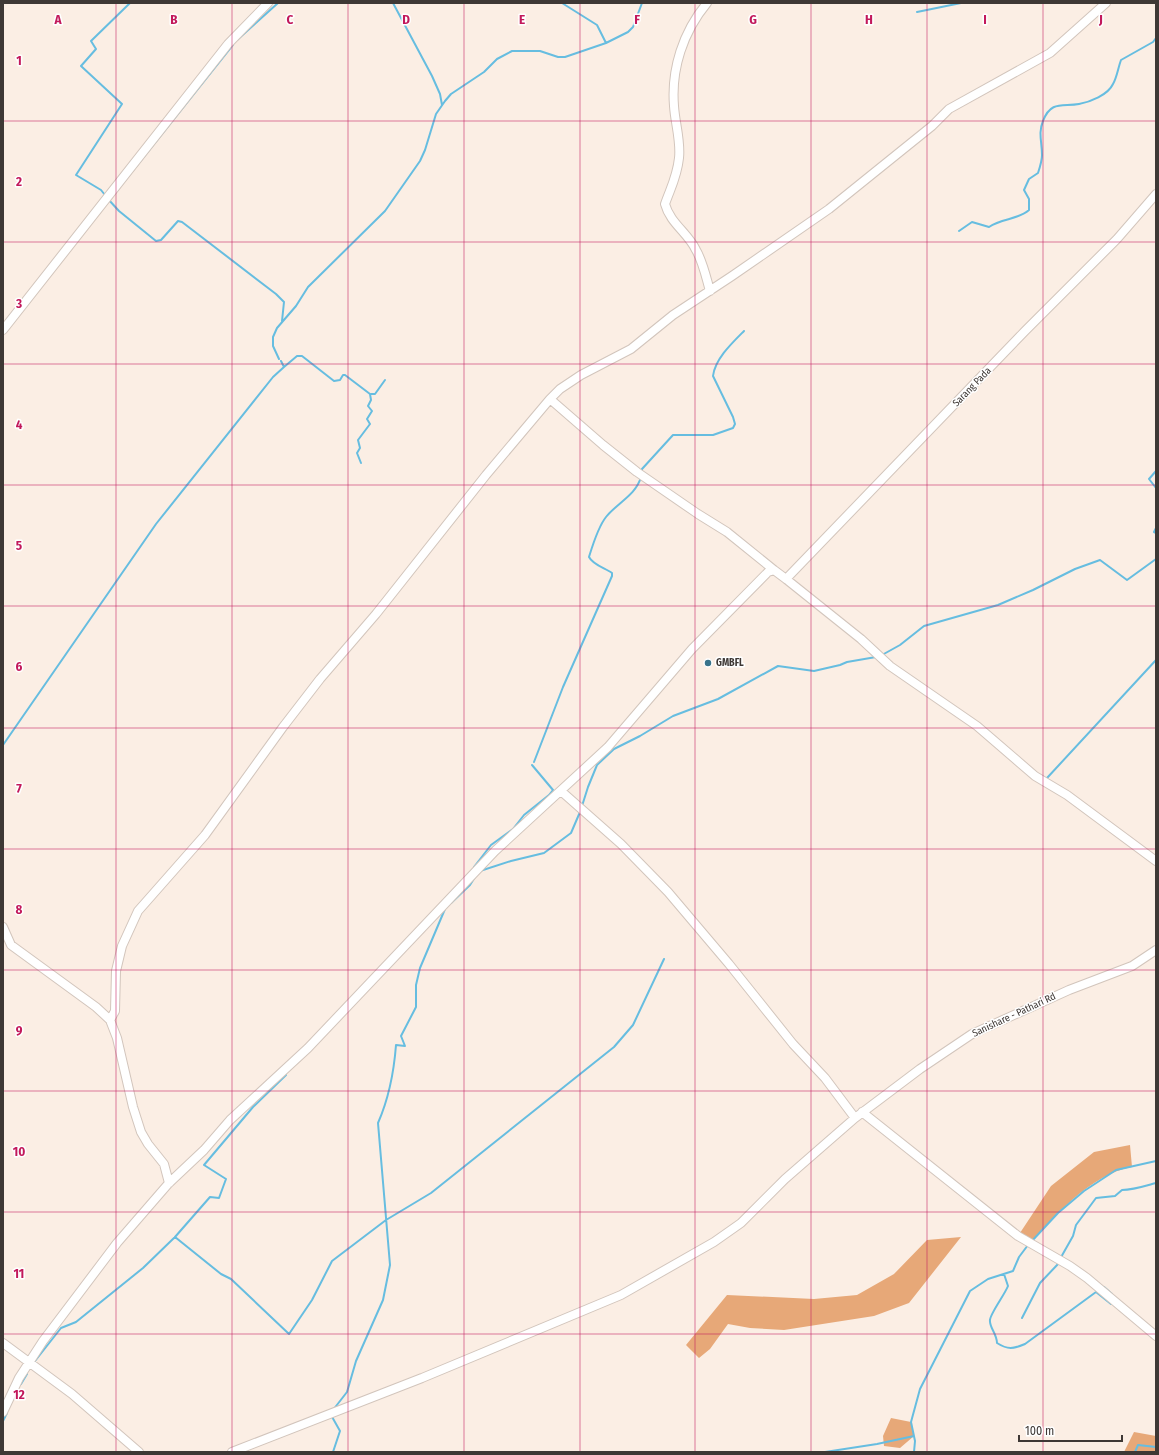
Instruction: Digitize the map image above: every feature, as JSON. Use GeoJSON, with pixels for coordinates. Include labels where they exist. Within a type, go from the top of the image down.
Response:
{"type":"FeatureCollection","features":[{"type":"Feature","properties":{"kind":"street"},"geometry":{"type":"LineString","coordinates":[[3,330],[228,44],[268,3]]}},
{"type":"Feature","properties":{"kind":"street"},"geometry":{"type":"LineString","coordinates":[[707,3],[681,46],[676,71],[674,105],[680,156],[675,184],[665,204],[671,219],[686,234],[696,250],[710,291]]}},
{"type":"Feature","properties":{"kind":"street"},"geometry":{"type":"LineString","coordinates":[[110,1020],[115,1011],[116,971],[122,946],[138,911],[205,836],[283,727],[320,679],[376,614],[486,475],[550,399],[560,389],[581,375],[631,349],[673,315],[829,209],[932,126],[949,109],[1050,53],[1106,3]]}},
{"type":"Feature","properties":{"kind":"street","name":"Sarang Pada"},"geometry":{"type":"LineString","coordinates":[[786,579],[1015,341],[1117,239],[1156,194]]}},
{"type":"Feature","properties":{"kind":"street"},"geometry":{"type":"LineString","coordinates":[[550,399],[637,472],[727,532],[861,638],[890,666],[977,726],[1035,776],[1066,795],[1156,861]]}},
{"type":"Feature","properties":{"kind":"street"},"geometry":{"type":"LineString","coordinates":[[3,1412],[29,1361],[117,1243],[169,1183],[204,1150],[230,1120],[308,1048],[495,851],[608,747],[644,703],[696,644],[768,572],[774,570]]}},
{"type":"Feature","properties":{"kind":"street"},"geometry":{"type":"LineString","coordinates":[[561,791],[621,844],[668,892],[729,964],[793,1044],[825,1078],[855,1118]]}},
{"type":"Feature","properties":{"kind":"street"},"geometry":{"type":"LineString","coordinates":[[3,927],[11,945],[96,1007],[110,1020],[117,1038],[133,1107],[141,1132],[148,1144],[164,1164],[169,1183]]}},
{"type":"Feature","properties":{"kind":"street","name":"Sanishare - Pathari Rd"},"geometry":{"type":"LineString","coordinates":[[232,1452],[422,1378],[621,1296],[714,1242],[741,1223],[785,1179],[862,1112],[920,1069],[972,1034],[1069,990],[1132,966],[1156,950]]}},
{"type":"Feature","properties":{"kind":"street"},"geometry":{"type":"LineString","coordinates":[[862,1112],[1018,1236],[1070,1266],[1087,1278],[1156,1336]]}},
{"type":"Feature","properties":{"kind":"street"},"geometry":{"type":"LineString","coordinates":[[3,1343],[72,1394],[139,1452]]}},
{"type":"Feature","properties":{"kind":"shaded area"},"geometry":{"type":"Polygon","coordinates":[[[1130,1145],[1132,1167],[1117,1171],[1102,1178],[1089,1187],[1064,1208],[1030,1243],[1018,1236],[1051,1186],[1094,1152],[1130,1145]]]}},
{"type":"Feature","properties":{"kind":"shaded area"},"geometry":{"type":"Polygon","coordinates":[[[961,1237],[909,1303],[874,1316],[784,1330],[750,1328],[728,1324],[710,1349],[699,1358],[686,1345],[727,1295],[814,1299],[857,1295],[894,1274],[927,1240],[961,1237]]]}},
{"type":"Feature","properties":{"kind":"shaded area"},"geometry":{"type":"Polygon","coordinates":[[[891,1418],[911,1422],[914,1436],[900,1448],[884,1446],[883,1436],[891,1418]]]}},
{"type":"Feature","properties":{"kind":"shaded area"},"geometry":{"type":"Polygon","coordinates":[[[1134,1432],[1156,1436],[1156,1452],[1124,1452],[1134,1432]]]}},
{"type":"Feature","properties":{"kind":"waterway"},"geometry":{"type":"LineString","coordinates":[[105,195],[101,190],[76,175],[122,104],[81,66],[96,49],[91,41],[130,3]]}},
{"type":"Feature","properties":{"kind":"waterway"},"geometry":{"type":"LineString","coordinates":[[237,40],[278,3]]}},
{"type":"Feature","properties":{"kind":"waterway"},"geometry":{"type":"LineString","coordinates":[[393,3],[432,76],[440,94],[442,105]]}},
{"type":"Feature","properties":{"kind":"waterway"},"geometry":{"type":"LineString","coordinates":[[562,3],[597,25],[606,43]]}},
{"type":"Feature","properties":{"kind":"waterway"},"geometry":{"type":"LineString","coordinates":[[279,359],[273,346],[273,337],[277,328],[296,306],[308,287],[385,211],[420,161],[436,114],[451,94],[484,72],[497,59],[512,51],[540,51],[558,57],[565,57],[606,43],[628,32],[633,27],[642,3]]}},
{"type":"Feature","properties":{"kind":"waterway"},"geometry":{"type":"LineString","coordinates":[[917,12],[961,3]]}},
{"type":"Feature","properties":{"kind":"waterway"},"geometry":{"type":"LineString","coordinates":[[959,231],[972,222],[989,227],[999,222],[1020,216],[1029,210],[1029,199],[1024,190],[1029,179],[1038,173],[1042,155],[1041,130],[1046,114],[1054,107],[1083,103],[1103,95],[1111,88],[1116,78],[1121,60],[1153,42],[1156,38]]}},
{"type":"Feature","properties":{"kind":"waterway"},"geometry":{"type":"LineString","coordinates":[[115,193],[233,45]]}},
{"type":"Feature","properties":{"kind":"waterway"},"geometry":{"type":"LineString","coordinates":[[108,199],[119,211],[156,241],[161,240],[178,221],[182,222],[276,294],[284,302],[282,321]]}},
{"type":"Feature","properties":{"kind":"waterway"},"geometry":{"type":"LineString","coordinates":[[642,472],[642,469],[673,435],[713,435],[733,428],[735,424],[733,417],[713,376],[714,370],[721,357],[729,346],[744,331]]}},
{"type":"Feature","properties":{"kind":"waterway"},"geometry":{"type":"LineString","coordinates":[[284,367],[297,356],[302,356],[334,381],[340,380],[343,375],[345,375],[370,394],[371,400],[368,406],[372,411],[367,419],[370,424],[358,440],[360,448],[357,453],[361,463]]}},
{"type":"Feature","properties":{"kind":"waterway"},"geometry":{"type":"LineString","coordinates":[[3,745],[156,524],[273,377],[284,367],[281,361]]}},
{"type":"Feature","properties":{"kind":"waterway"},"geometry":{"type":"LineString","coordinates":[[371,394],[375,394],[385,380]]}},
{"type":"Feature","properties":{"kind":"waterway"},"geometry":{"type":"LineString","coordinates":[[1156,471],[1149,479],[1156,488]]}},
{"type":"Feature","properties":{"kind":"waterway"},"geometry":{"type":"LineString","coordinates":[[534,762],[563,687],[612,576],[612,573],[596,564],[589,557],[596,536],[606,517],[631,494],[639,483],[641,477]]}},
{"type":"Feature","properties":{"kind":"waterway"},"geometry":{"type":"LineString","coordinates":[[1156,528],[1154,532],[1156,533]]}},
{"type":"Feature","properties":{"kind":"waterway"},"geometry":{"type":"LineString","coordinates":[[882,655],[900,645],[924,626],[998,605],[1033,590],[1075,569],[1100,560],[1127,580],[1156,559]]}},
{"type":"Feature","properties":{"kind":"waterway"},"geometry":{"type":"LineString","coordinates":[[582,806],[597,765],[614,749],[640,736],[673,716],[718,699],[778,666],[814,671],[847,662],[876,657]]}},
{"type":"Feature","properties":{"kind":"waterway"},"geometry":{"type":"LineString","coordinates":[[1047,778],[1156,660]]}},
{"type":"Feature","properties":{"kind":"waterway"},"geometry":{"type":"LineString","coordinates":[[474,867],[491,845],[513,829],[524,815],[553,790],[532,765]]}},
{"type":"Feature","properties":{"kind":"waterway"},"geometry":{"type":"LineString","coordinates":[[480,871],[511,861],[544,853],[571,833],[580,812]]}},
{"type":"Feature","properties":{"kind":"waterway"},"geometry":{"type":"LineString","coordinates":[[451,903],[470,885],[475,877]]}},
{"type":"Feature","properties":{"kind":"waterway"},"geometry":{"type":"LineString","coordinates":[[333,1410],[347,1392],[356,1361],[383,1300],[390,1265],[378,1123],[390,1084],[396,1045],[405,1046],[401,1036],[416,1007],[416,985],[420,968],[445,909]]}},
{"type":"Feature","properties":{"kind":"waterway"},"geometry":{"type":"LineString","coordinates":[[175,1237],[221,1274],[231,1279],[289,1334],[312,1300],[332,1261],[386,1220],[431,1193],[614,1047],[633,1025],[664,959]]}},
{"type":"Feature","properties":{"kind":"waterway"},"geometry":{"type":"LineString","coordinates":[[35,1361],[61,1328],[76,1322],[143,1268],[175,1237],[210,1197],[219,1198],[226,1179],[204,1165],[253,1107],[286,1075]]}},
{"type":"Feature","properties":{"kind":"waterway"},"geometry":{"type":"LineString","coordinates":[[1031,1242],[1058,1213],[1084,1191],[1116,1170],[1156,1161]]}},
{"type":"Feature","properties":{"kind":"waterway"},"geometry":{"type":"LineString","coordinates":[[1060,1259],[1073,1236],[1076,1225],[1096,1198],[1115,1196],[1122,1190],[1135,1189],[1156,1183]]}},
{"type":"Feature","properties":{"kind":"waterway"},"geometry":{"type":"LineString","coordinates":[[914,1452],[915,1441],[911,1422],[920,1389],[970,1291],[988,1279],[1013,1271],[1019,1257],[1028,1245]]}},
{"type":"Feature","properties":{"kind":"waterway"},"geometry":{"type":"LineString","coordinates":[[1022,1318],[1040,1283],[1059,1263]]}},
{"type":"Feature","properties":{"kind":"waterway"},"geometry":{"type":"LineString","coordinates":[[1004,1274],[1008,1286],[992,1313],[990,1320],[997,1343],[1004,1347],[1014,1348],[1025,1344],[1096,1292],[1111,1304]]}},
{"type":"Feature","properties":{"kind":"waterway"},"geometry":{"type":"LineString","coordinates":[[1102,1288],[1104,1287],[1112,1294]]}},
{"type":"Feature","properties":{"kind":"waterway"},"geometry":{"type":"LineString","coordinates":[[21,1384],[27,1374]]}},
{"type":"Feature","properties":{"kind":"waterway"},"geometry":{"type":"LineString","coordinates":[[3,1421],[7,1413]]}},
{"type":"Feature","properties":{"kind":"waterway"},"geometry":{"type":"LineString","coordinates":[[331,1415],[340,1431],[333,1452]]}},
{"type":"Feature","properties":{"kind":"waterway"},"geometry":{"type":"LineString","coordinates":[[825,1452],[877,1444],[914,1436]]}},
{"type":"Feature","properties":{"kind":"waterway"},"geometry":{"type":"LineString","coordinates":[[1135,1452],[1138,1445],[1156,1447]]}},
{"type":"Feature","properties":{"kind":"place","name":"GMBFL"},"geometry":{"type":"Point","coordinates":[708,663]}}]}
